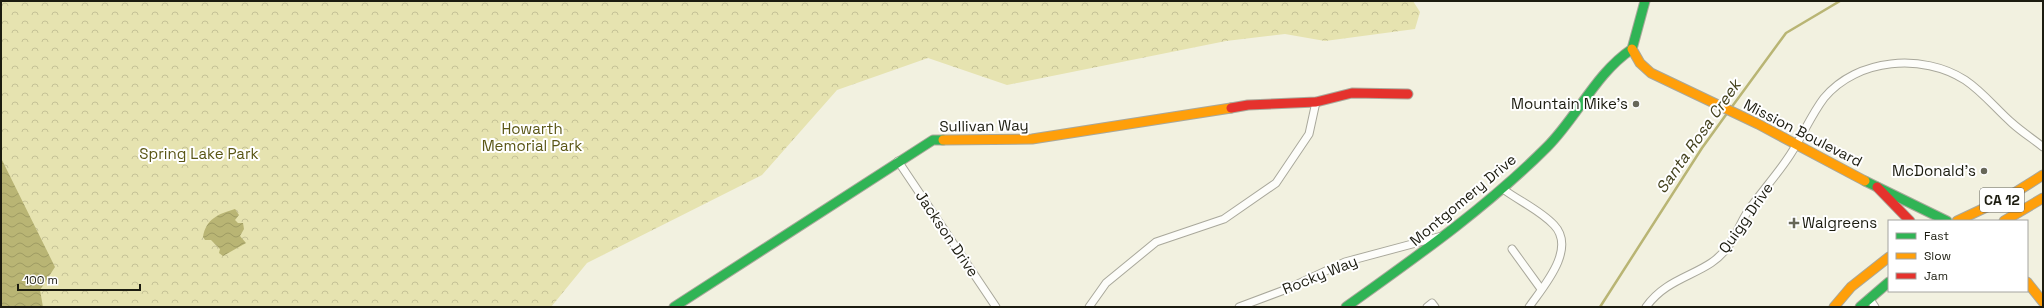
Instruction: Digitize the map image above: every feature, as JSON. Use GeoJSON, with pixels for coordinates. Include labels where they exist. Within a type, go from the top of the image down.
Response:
{"type":"FeatureCollection","features":[{"type":"Feature","properties":{"kind":"street"},"geometry":{"type":"LineString","coordinates":[[1632,50],[1645,1]]}},
{"type":"Feature","properties":{"kind":"street","name":"Mission Boulevard"},"geometry":{"type":"LineString","coordinates":[[1632,50],[1640,63],[1651,73],[1753,122],[1877,187],[1945,220]]}},
{"type":"Feature","properties":{"kind":"street","name":"Montgomery Drive"},"geometry":{"type":"LineString","coordinates":[[1346,307],[1448,235],[1503,189],[1567,125],[1616,60],[1632,50]]}},
{"type":"Feature","properties":{"kind":"street","name":"Quigg Drive"},"geometry":{"type":"LineString","coordinates":[[1646,307],[1651,299],[1668,285],[1708,265],[1723,253],[1748,210],[1797,145],[1824,99],[1847,78],[1872,67],[1917,64],[1939,69],[1965,80],[1983,94],[2012,123],[2043,147]]}},
{"type":"Feature","properties":{"kind":"street","name":"Sullivan Way"},"geometry":{"type":"LineString","coordinates":[[674,307],[898,161],[933,140],[1032,139],[1248,105],[1316,102],[1352,94],[1408,94]]}},
{"type":"Feature","properties":{"kind":"street"},"geometry":{"type":"LineString","coordinates":[[1089,307],[1106,283],[1156,242],[1224,219],[1276,183],[1309,134],[1316,102]]}},
{"type":"Feature","properties":{"kind":"street","name":"Jackson Drive"},"geometry":{"type":"LineString","coordinates":[[898,161],[996,307]]}},
{"type":"Feature","properties":{"kind":"street","name":"CA 12"},"geometry":{"type":"LineString","coordinates":[[1960,220],[2001,201],[2043,175]]}},
{"type":"Feature","properties":{"kind":"street"},"geometry":{"type":"LineString","coordinates":[[1877,187],[1909,220]]}},
{"type":"Feature","properties":{"kind":"street"},"geometry":{"type":"LineString","coordinates":[[1503,189],[1548,219],[1560,234],[1562,243],[1560,254],[1554,269],[1529,307]]}},
{"type":"Feature","properties":{"kind":"street","name":"CA 12"},"geometry":{"type":"LineString","coordinates":[[2016,217],[2043,198]]}},
{"type":"Feature","properties":{"kind":"street","name":"Rocky Way"},"geometry":{"type":"LineString","coordinates":[[1239,307],[1287,289],[1345,262],[1448,235]]}},
{"type":"Feature","properties":{"kind":"street"},"geometry":{"type":"LineString","coordinates":[[1512,249],[1541,290]]}},
{"type":"Feature","properties":{"kind":"street"},"geometry":{"type":"LineString","coordinates":[[1834,307],[1851,287],[1888,258]]}},
{"type":"Feature","properties":{"kind":"street"},"geometry":{"type":"LineString","coordinates":[[1860,307],[1888,283]]}},
{"type":"Feature","properties":{"kind":"street"},"geometry":{"type":"LineString","coordinates":[[2028,283],[2043,302]]}},
{"type":"Feature","properties":{"kind":"street"},"geometry":{"type":"LineString","coordinates":[[1869,298],[1875,307]]}},
{"type":"Feature","properties":{"kind":"street"},"geometry":{"type":"LineString","coordinates":[[1427,307],[1432,303],[1435,307]]}},
{"type":"Feature","properties":{"kind":"green space"},"geometry":{"type":"Polygon","coordinates":[[[1,1],[1413,1],[1420,12],[1415,29],[1325,41],[1285,34],[1226,41],[1007,85],[928,58],[837,90],[762,175],[587,263],[551,307],[1,307],[1,1]]]}},
{"type":"Feature","properties":{"kind":"water"},"geometry":{"type":"Polygon","coordinates":[[[1,158],[55,267],[40,290],[43,307],[1,307],[1,158]]]}},
{"type":"Feature","properties":{"kind":"water"},"geometry":{"type":"Polygon","coordinates":[[[235,209],[239,215],[235,220],[238,223],[243,223],[244,229],[240,236],[246,243],[223,256],[219,253],[220,249],[211,240],[205,240],[203,237],[207,226],[214,218],[235,209]]]}},
{"type":"Feature","properties":{"kind":"waterway","name":"Santa Rosa Creek"},"geometry":{"type":"LineString","coordinates":[[1731,108],[1786,33],[1840,1]]}},
{"type":"Feature","properties":{"kind":"waterway","name":"Santa Rosa Creek"},"geometry":{"type":"LineString","coordinates":[[1600,307],[1702,148],[1728,112]]}},
{"type":"Feature","properties":{"kind":"traffic: fast"},"geometry":{"type":"LineString","coordinates":[[1346,307],[1450,231],[1500,191],[1547,147],[1558,135],[1607,70],[1632,49],[1645,1]]}},
{"type":"Feature","properties":{"kind":"traffic: fast"},"geometry":{"type":"LineString","coordinates":[[674,307],[933,140],[943,140]]}},
{"type":"Feature","properties":{"kind":"traffic: fast"},"geometry":{"type":"LineString","coordinates":[[1865,181],[1945,220]]}},
{"type":"Feature","properties":{"kind":"traffic: fast"},"geometry":{"type":"LineString","coordinates":[[1860,307],[1888,283]]}},
{"type":"Feature","properties":{"kind":"traffic: slow"},"geometry":{"type":"LineString","coordinates":[[1632,49],[1640,63],[1651,73],[1758,124],[1865,181]]}},
{"type":"Feature","properties":{"kind":"traffic: slow"},"geometry":{"type":"LineString","coordinates":[[943,140],[1032,139],[1231,108]]}},
{"type":"Feature","properties":{"kind":"traffic: slow"},"geometry":{"type":"LineString","coordinates":[[1959,220],[2008,197],[2043,175]]}},
{"type":"Feature","properties":{"kind":"traffic: slow"},"geometry":{"type":"LineString","coordinates":[[2006,220],[2043,198]]}},
{"type":"Feature","properties":{"kind":"traffic: slow"},"geometry":{"type":"LineString","coordinates":[[1834,307],[1851,287],[1888,258]]}},
{"type":"Feature","properties":{"kind":"traffic: slow"},"geometry":{"type":"LineString","coordinates":[[2028,283],[2043,302]]}},
{"type":"Feature","properties":{"kind":"traffic: jam"},"geometry":{"type":"LineString","coordinates":[[1231,108],[1248,105],[1316,102],[1352,93],[1408,94]]}},
{"type":"Feature","properties":{"kind":"traffic: jam"},"geometry":{"type":"LineString","coordinates":[[1877,187],[1909,220]]}},
{"type":"Feature","properties":{"kind":"place","name":"Mountain Mike's"},"geometry":{"type":"Point","coordinates":[1636,104]}},
{"type":"Feature","properties":{"kind":"place","name":"McDonald's"},"geometry":{"type":"Point","coordinates":[1984,171]}},
{"type":"Feature","properties":{"kind":"place","name":"Walgreens"},"geometry":{"type":"Point","coordinates":[1794,223]}},
{"type":"Feature","properties":{"kind":"park label","name":"Howarth Memorial Park"},"geometry":{"type":"Point","coordinates":[532,138]}},
{"type":"Feature","properties":{"kind":"park label","name":"Spring Lake Park"},"geometry":{"type":"Point","coordinates":[199,154]}}]}
